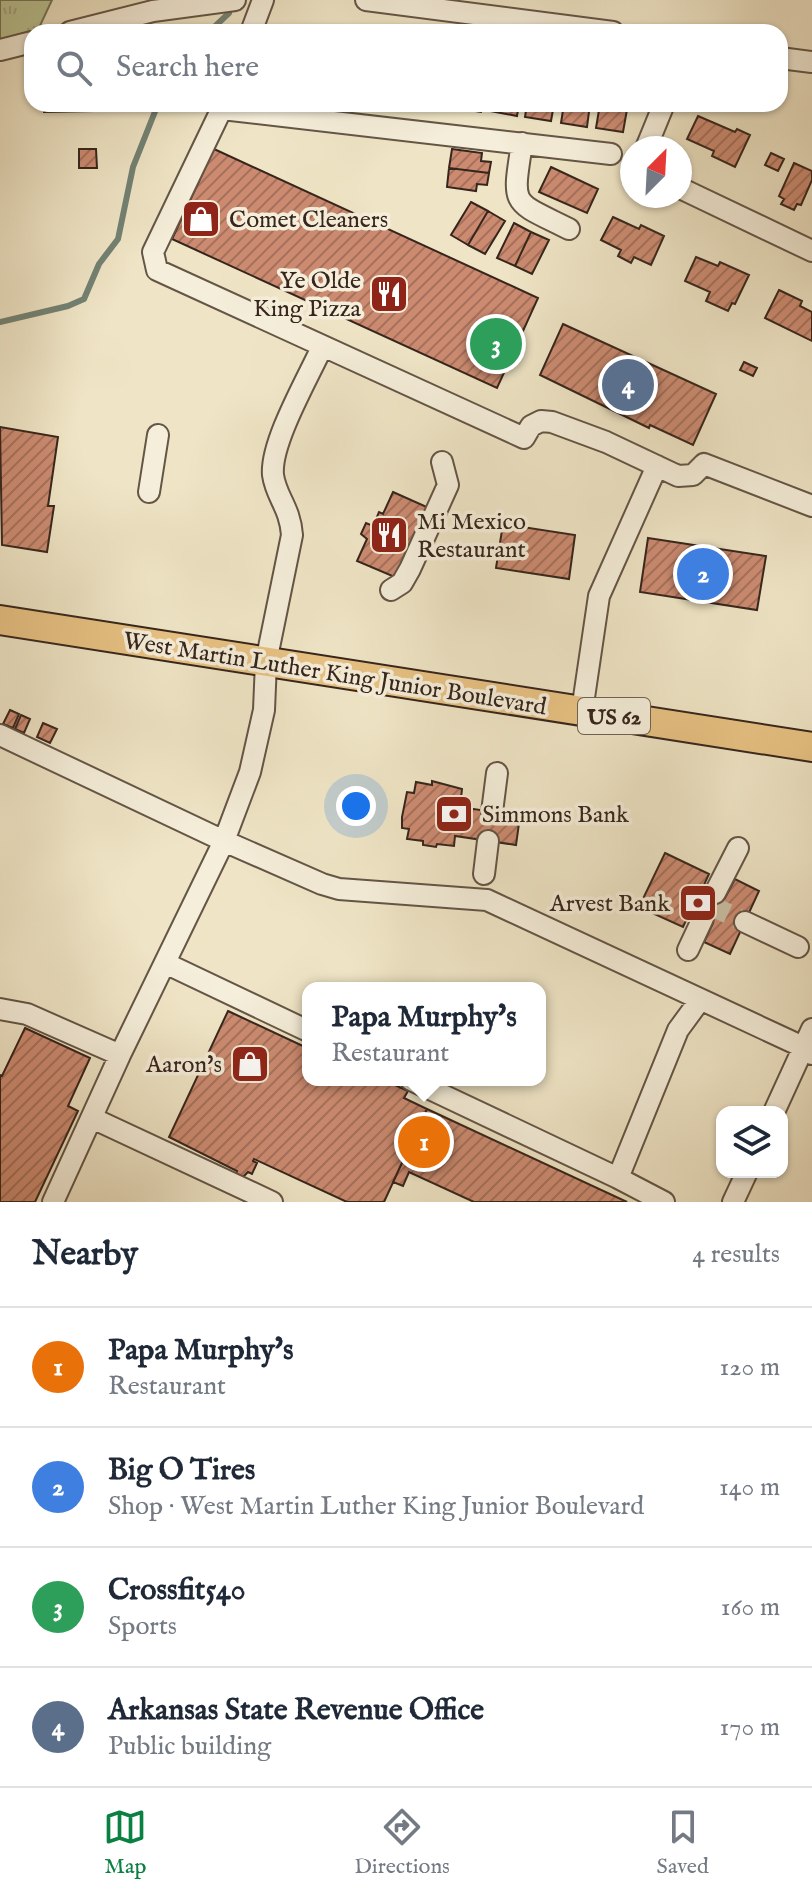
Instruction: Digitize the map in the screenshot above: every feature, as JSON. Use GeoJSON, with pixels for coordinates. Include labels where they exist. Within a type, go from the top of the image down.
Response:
{"type":"FeatureCollection","features":[{"type":"Feature","properties":{"kind":"highway","name":"West Martin Luther King Junior Boulevard"},"geometry":{"type":"LineString","coordinates":[[0,620],[812,747]]}},
{"type":"Feature","properties":{"kind":"street"},"geometry":{"type":"LineString","coordinates":[[102,24],[153,11],[235,0]]}},
{"type":"Feature","properties":{"kind":"street"},"geometry":{"type":"LineString","coordinates":[[254,24],[263,0]]}},
{"type":"Feature","properties":{"kind":"street"},"geometry":{"type":"LineString","coordinates":[[366,0],[496,7],[576,24]]}},
{"type":"Feature","properties":{"kind":"street"},"geometry":{"type":"LineString","coordinates":[[0,50],[24,44]]}},
{"type":"Feature","properties":{"kind":"street"},"geometry":{"type":"LineString","coordinates":[[788,59],[812,62]]}},
{"type":"Feature","properties":{"kind":"street"},"geometry":{"type":"LineString","coordinates":[[220,112],[153,252],[157,270],[524,438],[531,426],[541,421],[552,422],[686,477],[699,471],[704,464],[812,506]]}},
{"type":"Feature","properties":{"kind":"street"},"geometry":{"type":"LineString","coordinates":[[271,112],[611,154]]}},
{"type":"Feature","properties":{"kind":"street"},"geometry":{"type":"LineString","coordinates":[[651,136],[661,112]]}},
{"type":"Feature","properties":{"kind":"street"},"geometry":{"type":"LineString","coordinates":[[522,143],[515,188],[518,198],[525,207],[569,229]]}},
{"type":"Feature","properties":{"kind":"street"},"geometry":{"type":"LineString","coordinates":[[692,194],[812,251]]}},
{"type":"Feature","properties":{"kind":"street"},"geometry":{"type":"LineString","coordinates":[[53,1202],[224,841],[250,772],[264,710],[266,662],[292,535],[291,518],[274,481],[276,448],[322,347]]}},
{"type":"Feature","properties":{"kind":"street"},"geometry":{"type":"LineString","coordinates":[[149,492],[158,435]]}},
{"type":"Feature","properties":{"kind":"street"},"geometry":{"type":"LineString","coordinates":[[391,590],[402,583],[410,569],[448,485],[442,462]]}},
{"type":"Feature","properties":{"kind":"street"},"geometry":{"type":"LineString","coordinates":[[582,711],[599,596],[657,466]]}},
{"type":"Feature","properties":{"kind":"street"},"geometry":{"type":"LineString","coordinates":[[0,735],[322,884],[339,889],[487,900],[700,1000],[809,1043],[777,1106]]}},
{"type":"Feature","properties":{"kind":"street"},"geometry":{"type":"LineString","coordinates":[[492,812],[497,773]]}},
{"type":"Feature","properties":{"kind":"street"},"geometry":{"type":"LineString","coordinates":[[484,874],[488,841]]}},
{"type":"Feature","properties":{"kind":"street"},"geometry":{"type":"LineString","coordinates":[[715,893],[738,848]]}},
{"type":"Feature","properties":{"kind":"street"},"geometry":{"type":"LineString","coordinates":[[688,950],[703,918]]}},
{"type":"Feature","properties":{"kind":"street"},"geometry":{"type":"LineString","coordinates":[[745,922],[798,947]]}},
{"type":"Feature","properties":{"kind":"street"},"geometry":{"type":"LineString","coordinates":[[165,963],[302,1028]]}},
{"type":"Feature","properties":{"kind":"street"},"geometry":{"type":"LineString","coordinates":[[618,1178],[678,1030],[700,1000]]}},
{"type":"Feature","properties":{"kind":"street"},"geometry":{"type":"LineString","coordinates":[[0,1009],[27,1014],[120,1055]]}},
{"type":"Feature","properties":{"kind":"street"},"geometry":{"type":"LineString","coordinates":[[424,1086],[664,1202]]}},
{"type":"Feature","properties":{"kind":"street"},"geometry":{"type":"LineString","coordinates":[[92,1118],[272,1202]]}},
{"type":"Feature","properties":{"kind":"street"},"geometry":{"type":"LineString","coordinates":[[733,1202],[744,1178]]}},
{"type":"Feature","properties":{"kind":"green space"},"geometry":{"type":"Polygon","coordinates":[[[0,0],[52,0],[41,24],[24,24],[24,44],[0,50],[0,0]]]}},
{"type":"Feature","properties":{"kind":"building"},"geometry":{"type":"Polygon","coordinates":[[[495,112],[518,112],[517,116],[495,112]]]}},
{"type":"Feature","properties":{"kind":"building"},"geometry":{"type":"Polygon","coordinates":[[[526,112],[553,112],[551,121],[525,117],[526,112]]]}},
{"type":"Feature","properties":{"kind":"building"},"geometry":{"type":"Polygon","coordinates":[[[563,112],[589,112],[587,127],[561,123],[563,112]]]}},
{"type":"Feature","properties":{"kind":"building"},"geometry":{"type":"Polygon","coordinates":[[[599,112],[627,112],[623,132],[596,128],[599,112]]]}},
{"type":"Feature","properties":{"kind":"building"},"geometry":{"type":"Polygon","coordinates":[[[698,116],[750,135],[735,167],[712,156],[714,151],[692,141],[692,136],[688,136],[698,116]]]}},
{"type":"Feature","properties":{"kind":"building"},"geometry":{"type":"Polygon","coordinates":[[[79,149],[96,149],[97,168],[79,168],[79,149]]]}},
{"type":"Feature","properties":{"kind":"building"},"geometry":{"type":"Polygon","coordinates":[[[214,149],[538,298],[497,388],[172,239],[214,149]]]}},
{"type":"Feature","properties":{"kind":"building"},"geometry":{"type":"Polygon","coordinates":[[[452,149],[482,153],[481,161],[491,162],[489,173],[449,168],[452,149]]]}},
{"type":"Feature","properties":{"kind":"building"},"geometry":{"type":"Polygon","coordinates":[[[771,153],[784,159],[778,171],[765,165],[771,153]]]}},
{"type":"Feature","properties":{"kind":"building"},"geometry":{"type":"Polygon","coordinates":[[[794,163],[812,171],[812,180],[801,205],[797,204],[794,210],[781,204],[784,199],[779,196],[794,163]]]}},
{"type":"Feature","properties":{"kind":"building"},"geometry":{"type":"Polygon","coordinates":[[[551,167],[598,189],[587,213],[539,192],[551,167]]]}},
{"type":"Feature","properties":{"kind":"building"},"geometry":{"type":"Polygon","coordinates":[[[449,168],[489,173],[487,185],[477,184],[476,191],[447,187],[449,168]]]}},
{"type":"Feature","properties":{"kind":"building"},"geometry":{"type":"Polygon","coordinates":[[[471,202],[488,211],[468,245],[451,235],[471,202]]]}},
{"type":"Feature","properties":{"kind":"building"},"geometry":{"type":"Polygon","coordinates":[[[488,211],[505,221],[485,254],[468,245],[488,211]]]}},
{"type":"Feature","properties":{"kind":"building"},"geometry":{"type":"Polygon","coordinates":[[[613,217],[664,236],[651,265],[634,257],[631,263],[618,256],[621,250],[601,240],[613,217]]]}},
{"type":"Feature","properties":{"kind":"building"},"geometry":{"type":"Polygon","coordinates":[[[514,223],[531,232],[515,266],[497,258],[514,223]]]}},
{"type":"Feature","properties":{"kind":"building"},"geometry":{"type":"Polygon","coordinates":[[[531,232],[549,240],[532,274],[515,266],[531,232]]]}},
{"type":"Feature","properties":{"kind":"building"},"geometry":{"type":"Polygon","coordinates":[[[696,257],[718,266],[720,262],[749,275],[735,304],[732,303],[728,311],[706,301],[710,292],[685,281],[696,257]]]}},
{"type":"Feature","properties":{"kind":"building"},"geometry":{"type":"Polygon","coordinates":[[[779,290],[802,301],[800,306],[812,312],[812,341],[765,318],[779,290]]]}},
{"type":"Feature","properties":{"kind":"building"},"geometry":{"type":"Polygon","coordinates":[[[563,324],[716,394],[693,445],[650,425],[649,428],[540,375],[563,324]]]}},
{"type":"Feature","properties":{"kind":"building"},"geometry":{"type":"Polygon","coordinates":[[[744,362],[757,368],[753,376],[740,370],[744,362]]]}},
{"type":"Feature","properties":{"kind":"building"},"geometry":{"type":"Polygon","coordinates":[[[0,427],[58,437],[48,506],[54,506],[47,552],[2,545],[0,427]]]}},
{"type":"Feature","properties":{"kind":"building","name":"Mi Mexico Restaurant"},"geometry":{"type":"Polygon","coordinates":[[[393,492],[429,508],[397,578],[357,561],[367,539],[361,534],[366,523],[373,526],[379,512],[383,514],[393,492]]]}},
{"type":"Feature","properties":{"kind":"building"},"geometry":{"type":"Polygon","coordinates":[[[503,524],[575,535],[569,579],[496,568],[503,524]]]}},
{"type":"Feature","properties":{"kind":"building"},"geometry":{"type":"Polygon","coordinates":[[[648,538],[766,556],[757,610],[640,592],[648,538]]]}},
{"type":"Feature","properties":{"kind":"building"},"geometry":{"type":"Polygon","coordinates":[[[10,710],[19,714],[13,728],[3,724],[10,710]]]}},
{"type":"Feature","properties":{"kind":"building"},"geometry":{"type":"Polygon","coordinates":[[[21,715],[30,719],[24,733],[15,729],[21,715]]]}},
{"type":"Feature","properties":{"kind":"building"},"geometry":{"type":"Polygon","coordinates":[[[43,723],[57,729],[50,743],[37,737],[43,723]]]}},
{"type":"Feature","properties":{"kind":"building","name":"Simmons Bank"},"geometry":{"type":"Polygon","coordinates":[[[432,781],[462,789],[460,807],[520,816],[516,845],[455,836],[454,846],[437,844],[436,847],[407,839],[409,829],[402,828],[402,817],[407,792],[414,793],[416,782],[432,785],[432,781]]]}},
{"type":"Feature","properties":{"kind":"building","name":"Arvest Bank"},"geometry":{"type":"Polygon","coordinates":[[[665,853],[709,874],[703,887],[725,898],[735,879],[759,891],[730,954],[704,942],[713,923],[690,912],[683,927],[639,907],[665,853]]]}},
{"type":"Feature","properties":{"kind":"building"},"geometry":{"type":"Polygon","coordinates":[[[228,1011],[302,1046],[302,1086],[397,1086],[408,1091],[404,1098],[427,1109],[384,1202],[347,1202],[254,1159],[257,1163],[252,1174],[248,1172],[243,1177],[236,1174],[237,1171],[169,1137],[228,1011]]]}},
{"type":"Feature","properties":{"kind":"building"},"geometry":{"type":"Polygon","coordinates":[[[25,1028],[90,1058],[68,1106],[78,1111],[35,1202],[0,1202],[0,1075],[25,1028]]]}},
{"type":"Feature","properties":{"kind":"building"},"geometry":{"type":"Polygon","coordinates":[[[427,1109],[627,1202],[474,1202],[409,1172],[403,1186],[393,1182],[427,1109]]]}},
{"type":"Feature","properties":{"kind":"waterway"},"geometry":{"type":"LineString","coordinates":[[217,24],[229,13]]}},
{"type":"Feature","properties":{"kind":"waterway"},"geometry":{"type":"LineString","coordinates":[[0,322],[68,306],[84,299],[99,264],[118,239],[133,167],[155,112]]}},
{"type":"Feature","properties":{"kind":"tunnel"},"geometry":{"type":"LineString","coordinates":[[710,905],[745,922]]}},
{"type":"Feature","properties":{"kind":"place","name":"Comet Cleaners"},"geometry":{"type":"Point","coordinates":[201,219]}},
{"type":"Feature","properties":{"kind":"place","name":"Ye Olde King Pizza"},"geometry":{"type":"Point","coordinates":[389,294]}},
{"type":"Feature","properties":{"kind":"place","name":"Crossfit540"},"geometry":{"type":"Point","coordinates":[496,344]}},
{"type":"Feature","properties":{"kind":"place","name":"Arkansas State Revenue Office"},"geometry":{"type":"Point","coordinates":[628,385]}},
{"type":"Feature","properties":{"kind":"place","name":"Mi Mexico Restaurant"},"geometry":{"type":"Point","coordinates":[389,535]}},
{"type":"Feature","properties":{"kind":"place","name":"Big O Tires"},"geometry":{"type":"Point","coordinates":[703,574]}},
{"type":"Feature","properties":{"kind":"place","name":"Simmons Bank"},"geometry":{"type":"Point","coordinates":[454,814]}},
{"type":"Feature","properties":{"kind":"place","name":"Arvest Bank"},"geometry":{"type":"Point","coordinates":[698,903]}},
{"type":"Feature","properties":{"kind":"place","name":"Aaron's"},"geometry":{"type":"Point","coordinates":[250,1064]}},
{"type":"Feature","properties":{"kind":"place","name":"Papa Murphy's"},"geometry":{"type":"Point","coordinates":[424,1142]}}]}
